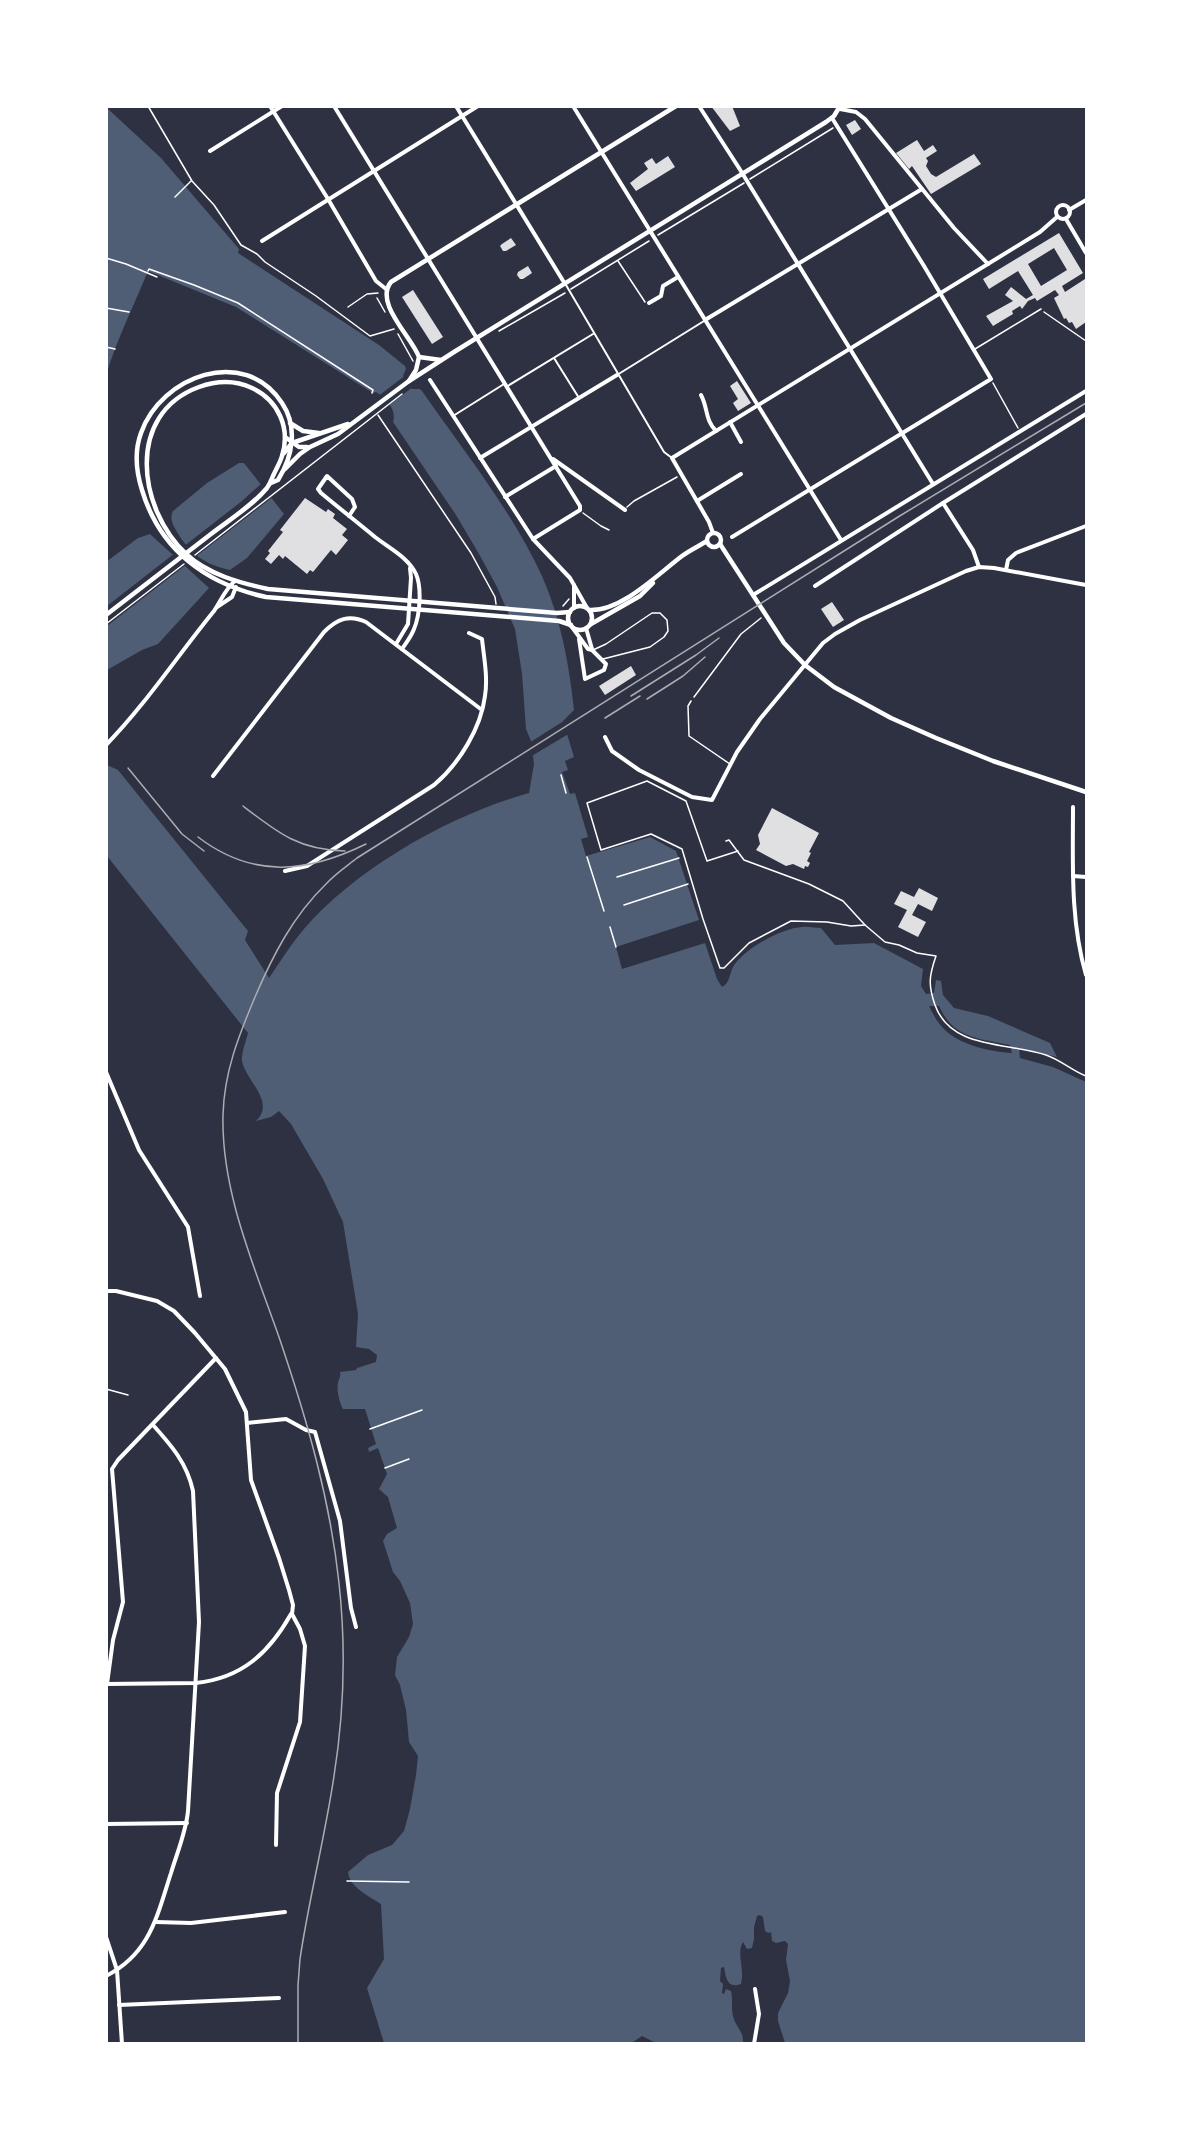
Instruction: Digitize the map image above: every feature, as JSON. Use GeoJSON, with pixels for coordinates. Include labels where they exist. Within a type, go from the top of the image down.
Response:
{"type":"FeatureCollection","features":[{"type":"Feature","properties":{"kind":"main road"},"geometry":{"type":"LineString","coordinates":[[409,381],[416,370],[419,357],[386,300],[388,284],[428,257],[676,106]]}},
{"type":"Feature","properties":{"kind":"main road"},"geometry":{"type":"LineString","coordinates":[[106,615],[246,507],[271,483],[278,480],[285,469],[310,447],[338,434],[382,405],[409,381],[441,360],[832,118],[840,108]]}},
{"type":"Feature","properties":{"kind":"main road"},"geometry":{"type":"LineString","coordinates":[[419,357],[441,360]]}},
{"type":"Feature","properties":{"kind":"main road"},"geometry":{"type":"LineString","coordinates":[[285,469],[292,442],[290,423],[279,399],[265,384],[240,374],[220,372],[198,377],[176,388],[157,405],[141,432],[136,463],[141,486],[154,523],[167,542],[183,558],[236,589],[266,597],[559,621],[579,630],[640,596],[681,557],[707,542]]}},
{"type":"Feature","properties":{"kind":"main road"},"geometry":{"type":"LineString","coordinates":[[283,455],[285,437],[281,418],[271,401],[252,387],[225,382],[195,389],[177,399],[157,423],[148,442],[145,463],[147,482],[155,505],[174,540],[194,561],[235,581],[268,589],[557,613],[581,606],[588,609],[605,608],[633,594],[660,576]]}},
{"type":"Feature","properties":{"kind":"main road"},"geometry":{"type":"LineString","coordinates":[[290,423],[303,431],[322,433]]}},
{"type":"Feature","properties":{"kind":"main road"},"geometry":{"type":"LineString","coordinates":[[271,483],[283,455],[292,442],[353,423]]}},
{"type":"Feature","properties":{"kind":"main road"},"geometry":{"type":"LineString","coordinates":[[285,437],[299,447],[310,447]]}},
{"type":"Feature","properties":{"kind":"main road"},"geometry":{"type":"LineString","coordinates":[[707,542],[708,536],[712,533],[720,536],[720,544],[784,643],[805,665],[834,687],[891,718],[986,758],[1086,792]]}},
{"type":"Feature","properties":{"kind":"main road"},"geometry":{"type":"LineString","coordinates":[[707,542],[712,547],[720,544]]}},
{"type":"Feature","properties":{"kind":"main road"},"geometry":{"type":"LineString","coordinates":[[588,609],[592,617],[588,626]]}},
{"type":"Feature","properties":{"kind":"main road"},"geometry":{"type":"LineString","coordinates":[[572,610],[568,618],[572,626]]}},
{"type":"Feature","properties":{"kind":"street"},"geometry":{"type":"LineString","coordinates":[[270,106],[377,283],[386,289]]}},
{"type":"Feature","properties":{"kind":"street"},"geometry":{"type":"LineString","coordinates":[[210,152],[282,106]]}},
{"type":"Feature","properties":{"kind":"street"},"geometry":{"type":"LineString","coordinates":[[334,106],[580,506],[580,510],[533,539]]}},
{"type":"Feature","properties":{"kind":"street"},"geometry":{"type":"LineString","coordinates":[[456,106],[569,290],[664,452],[672,459],[697,501],[712,533]]}},
{"type":"Feature","properties":{"kind":"street"},"geometry":{"type":"LineString","coordinates":[[262,241],[478,106]]}},
{"type":"Feature","properties":{"kind":"street"},"geometry":{"type":"LineString","coordinates":[[573,106],[841,540]]}},
{"type":"Feature","properties":{"kind":"street"},"geometry":{"type":"LineString","coordinates":[[699,106],[933,484]]}},
{"type":"Feature","properties":{"kind":"street"},"geometry":{"type":"LineString","coordinates":[[840,108],[856,112],[865,119],[954,228],[988,264]]}},
{"type":"Feature","properties":{"kind":"street"},"geometry":{"type":"LineString","coordinates":[[732,537],[991,380],[975,349],[832,118]]}},
{"type":"Feature","properties":{"kind":"street"},"geometry":{"type":"LineString","coordinates":[[480,458],[922,189]]}},
{"type":"Feature","properties":{"kind":"street"},"geometry":{"type":"LineString","coordinates":[[1069,210],[1086,200]]}},
{"type":"Feature","properties":{"kind":"street"},"geometry":{"type":"LineString","coordinates":[[1058,218],[1055,212],[1059,206],[1065,206],[1069,210]]}},
{"type":"Feature","properties":{"kind":"street"},"geometry":{"type":"LineString","coordinates":[[1066,219],[1069,210]]}},
{"type":"Feature","properties":{"kind":"street"},"geometry":{"type":"LineString","coordinates":[[672,459],[1040,232],[1058,218],[1066,219]]}},
{"type":"Feature","properties":{"kind":"street"},"geometry":{"type":"LineString","coordinates":[[1066,219],[1086,253]]}},
{"type":"Feature","properties":{"kind":"street"},"geometry":{"type":"LineString","coordinates":[[649,303],[661,296],[663,286],[678,276]]}},
{"type":"Feature","properties":{"kind":"street"},"geometry":{"type":"LineString","coordinates":[[453,416],[593,334]]}},
{"type":"Feature","properties":{"kind":"street"},"geometry":{"type":"LineString","coordinates":[[554,358],[579,398]]}},
{"type":"Feature","properties":{"kind":"street"},"geometry":{"type":"LineString","coordinates":[[430,380],[533,539],[574,584],[588,609]]}},
{"type":"Feature","properties":{"kind":"street"},"geometry":{"type":"LineString","coordinates":[[754,597],[841,540],[1086,392]]}},
{"type":"Feature","properties":{"kind":"street"},"geometry":{"type":"LineString","coordinates":[[701,395],[709,422],[716,431]]}},
{"type":"Feature","properties":{"kind":"street"},"geometry":{"type":"LineString","coordinates":[[815,586],[1086,414]]}},
{"type":"Feature","properties":{"kind":"street"},"geometry":{"type":"LineString","coordinates":[[730,422],[741,441]]}},
{"type":"Feature","properties":{"kind":"street"},"geometry":{"type":"LineString","coordinates":[[550,456],[625,510]]}},
{"type":"Feature","properties":{"kind":"street"},"geometry":{"type":"LineString","coordinates":[[505,497],[556,466]]}},
{"type":"Feature","properties":{"kind":"street"},"geometry":{"type":"LineString","coordinates":[[697,501],[741,474]]}},
{"type":"Feature","properties":{"kind":"street"},"geometry":{"type":"LineString","coordinates":[[349,516],[355,507],[352,499],[327,476],[318,489],[349,516],[406,560],[418,581],[419,602],[414,630],[402,649]]}},
{"type":"Feature","properties":{"kind":"street"},"geometry":{"type":"LineString","coordinates":[[943,503],[973,550],[979,567]]}},
{"type":"Feature","properties":{"kind":"street"},"geometry":{"type":"LineString","coordinates":[[1006,570],[1008,560],[1016,553],[1086,526]]}},
{"type":"Feature","properties":{"kind":"street"},"geometry":{"type":"LineString","coordinates":[[396,644],[408,624],[410,566]]}},
{"type":"Feature","properties":{"kind":"street"},"geometry":{"type":"LineString","coordinates":[[605,737],[612,751],[639,770],[692,797],[712,800],[731,764],[760,719],[823,643],[835,634],[872,614],[979,567],[1086,585]]}},
{"type":"Feature","properties":{"kind":"street"},"geometry":{"type":"LineString","coordinates":[[106,745],[216,608],[229,585],[235,581],[236,589],[232,597],[216,608]]}},
{"type":"Feature","properties":{"kind":"street"},"geometry":{"type":"LineString","coordinates":[[572,610],[574,584]]}},
{"type":"Feature","properties":{"kind":"street"},"geometry":{"type":"LineString","coordinates":[[213,776],[333,623],[342,619],[357,618],[396,644],[482,710]]}},
{"type":"Feature","properties":{"kind":"street"},"geometry":{"type":"LineString","coordinates":[[572,626],[579,639],[606,664],[604,670],[585,679],[579,639]]}},
{"type":"Feature","properties":{"kind":"street"},"geometry":{"type":"LineString","coordinates":[[588,626],[592,650]]}},
{"type":"Feature","properties":{"kind":"street"},"geometry":{"type":"LineString","coordinates":[[285,871],[307,866],[440,780],[458,758],[482,710],[486,694],[482,639],[469,633]]}},
{"type":"Feature","properties":{"kind":"street"},"geometry":{"type":"LineString","coordinates":[[1073,807],[1075,918],[1086,975]]}},
{"type":"Feature","properties":{"kind":"street"},"geometry":{"type":"LineString","coordinates":[[1073,876],[1086,877]]}},
{"type":"Feature","properties":{"kind":"street"},"geometry":{"type":"LineString","coordinates":[[106,1072],[139,1150],[188,1227],[200,1296]]}},
{"type":"Feature","properties":{"kind":"street"},"geometry":{"type":"LineString","coordinates":[[106,1291],[116,1291],[162,1303],[178,1316],[216,1358],[240,1395],[246,1412],[251,1480],[285,1574],[293,1605],[292,1614],[267,1648],[250,1664],[222,1679],[196,1683],[107,1684],[113,1640],[123,1602],[112,1473],[118,1460],[216,1358]]}},
{"type":"Feature","properties":{"kind":"street"},"geometry":{"type":"LineString","coordinates":[[247,1423],[281,1419],[315,1432],[340,1521],[351,1608],[356,1627]]}},
{"type":"Feature","properties":{"kind":"street"},"geometry":{"type":"LineString","coordinates":[[106,1976],[117,1970],[141,1947],[156,1922],[187,1823],[200,1604],[193,1491],[189,1473],[182,1459],[153,1425]]}},
{"type":"Feature","properties":{"kind":"street"},"geometry":{"type":"LineString","coordinates":[[276,1845],[277,1792],[298,1730],[303,1702],[305,1646],[292,1614]]}},
{"type":"Feature","properties":{"kind":"street"},"geometry":{"type":"LineString","coordinates":[[106,1824],[187,1823]]}},
{"type":"Feature","properties":{"kind":"street"},"geometry":{"type":"LineString","coordinates":[[156,1922],[191,1923],[285,1912]]}},
{"type":"Feature","properties":{"kind":"street"},"geometry":{"type":"LineString","coordinates":[[106,1936],[117,1970],[122,2043]]}},
{"type":"Feature","properties":{"kind":"street"},"geometry":{"type":"LineString","coordinates":[[754,2043],[759,2014],[755,1989]]}},
{"type":"Feature","properties":{"kind":"street"},"geometry":{"type":"LineString","coordinates":[[119,2005],[279,1998]]}},
{"type":"Feature","properties":{"kind":"lane"},"geometry":{"type":"LineString","coordinates":[[348,307],[367,294],[378,293]]}},
{"type":"Feature","properties":{"kind":"lane"},"geometry":{"type":"LineString","coordinates":[[975,349],[1041,309]]}},
{"type":"Feature","properties":{"kind":"lane"},"geometry":{"type":"LineString","coordinates":[[592,650],[606,644],[652,613],[660,614],[667,620],[668,631],[654,645],[602,659]]}},
{"type":"Feature","properties":{"kind":"lane"},"geometry":{"type":"LineString","coordinates":[[691,700],[688,706],[689,736],[731,764]]}},
{"type":"Feature","properties":{"kind":"lane"},"geometry":{"type":"LineString","coordinates":[[106,1389],[128,1395]]}},
{"type":"Feature","properties":{"kind":"path"},"geometry":{"type":"LineString","coordinates":[[148,106],[191,180],[214,205],[241,244],[370,336],[395,329],[411,355],[413,365]]}},
{"type":"Feature","properties":{"kind":"path"},"geometry":{"type":"LineString","coordinates":[[499,331],[837,125]]}},
{"type":"Feature","properties":{"kind":"path"},"geometry":{"type":"LineString","coordinates":[[175,197],[191,180]]}},
{"type":"Feature","properties":{"kind":"path"},"geometry":{"type":"LineString","coordinates":[[106,258],[157,277]]}},
{"type":"Feature","properties":{"kind":"path"},"geometry":{"type":"LineString","coordinates":[[618,260],[643,301],[649,303]]}},
{"type":"Feature","properties":{"kind":"path"},"geometry":{"type":"LineString","coordinates":[[148,271],[149,269],[238,303],[373,390],[372,393]]}},
{"type":"Feature","properties":{"kind":"path"},"geometry":{"type":"LineString","coordinates":[[106,308],[129,312]]}},
{"type":"Feature","properties":{"kind":"path"},"geometry":{"type":"LineString","coordinates":[[1041,309],[1086,341]]}},
{"type":"Feature","properties":{"kind":"path"},"geometry":{"type":"LineString","coordinates":[[106,347],[115,349]]}},
{"type":"Feature","properties":{"kind":"path"},"geometry":{"type":"LineString","coordinates":[[991,380],[1020,432]]}},
{"type":"Feature","properties":{"kind":"path"},"geometry":{"type":"LineString","coordinates":[[276,492],[377,414],[382,405],[406,391]]}},
{"type":"Feature","properties":{"kind":"path"},"geometry":{"type":"LineString","coordinates":[[377,414],[471,553],[495,597],[496,604]]}},
{"type":"Feature","properties":{"kind":"path"},"geometry":{"type":"LineString","coordinates":[[625,510],[634,501],[678,477]]}},
{"type":"Feature","properties":{"kind":"path"},"geometry":{"type":"LineString","coordinates":[[580,510],[609,530]]}},
{"type":"Feature","properties":{"kind":"path"},"geometry":{"type":"LineString","coordinates":[[561,607],[569,599]]}},
{"type":"Feature","properties":{"kind":"path"},"geometry":{"type":"LineString","coordinates":[[691,700],[741,634],[761,618]]}},
{"type":"Feature","properties":{"kind":"path"},"geometry":{"type":"LineString","coordinates":[[561,775],[566,793]]}},
{"type":"Feature","properties":{"kind":"path"},"geometry":{"type":"LineString","coordinates":[[738,851],[707,861],[686,801],[647,781],[587,802],[601,850],[651,834],[682,849],[720,968],[724,968],[748,943],[791,921],[865,925]]}},
{"type":"Feature","properties":{"kind":"path"},"geometry":{"type":"LineString","coordinates":[[726,841],[729,840],[744,860],[809,884],[837,898],[850,907],[865,925],[885,942],[917,953],[936,956],[930,973],[929,988],[935,1006],[948,1026],[960,1034],[1051,1057],[1086,1076]]}},
{"type":"Feature","properties":{"kind":"path"},"geometry":{"type":"LineString","coordinates":[[587,857],[604,911]]}},
{"type":"Feature","properties":{"kind":"path"},"geometry":{"type":"LineString","coordinates":[[618,876],[679,858]]}},
{"type":"Feature","properties":{"kind":"path"},"geometry":{"type":"LineString","coordinates":[[624,905],[688,884]]}},
{"type":"Feature","properties":{"kind":"path"},"geometry":{"type":"LineString","coordinates":[[610,927],[616,947]]}},
{"type":"Feature","properties":{"kind":"path"},"geometry":{"type":"LineString","coordinates":[[370,1429],[422,1410]]}},
{"type":"Feature","properties":{"kind":"path"},"geometry":{"type":"LineString","coordinates":[[385,1468],[409,1459]]}},
{"type":"Feature","properties":{"kind":"path"},"geometry":{"type":"LineString","coordinates":[[347,1881],[409,1882]]}},
{"type":"Feature","properties":{"kind":"water"},"geometry":{"type":"Polygon","coordinates":[[[107,108],[161,158],[239,249],[238,253],[379,345],[405,366],[403,376],[412,389],[422,391],[486,481],[516,528],[549,592],[563,642],[574,710],[563,721],[574,757],[565,761],[568,770],[562,772],[570,794],[575,793],[588,837],[581,839],[586,856],[650,837],[676,851],[699,920],[616,947],[622,969],[705,943],[722,987],[728,981],[733,967],[745,953],[774,935],[794,928],[821,928],[835,945],[874,943],[923,969],[921,986],[926,994],[934,993],[936,980],[941,981],[943,995],[954,1008],[988,1016],[1050,1043],[1057,1057],[1019,1048],[1020,1058],[1053,1067],[1086,1082],[1086,2043],[785,2043],[778,2021],[778,2013],[788,1993],[790,1981],[786,1960],[788,1944],[785,1941],[776,1943],[772,1941],[771,1932],[765,1931],[763,1917],[760,1915],[757,1916],[754,1927],[752,1948],[747,1949],[743,1942],[741,1946],[741,1984],[730,1984],[724,1967],[721,1968],[722,1993],[724,1994],[726,1989],[731,1991],[733,2016],[742,2035],[743,2043],[656,2043],[642,2036],[630,2044],[384,2043],[367,1988],[384,1959],[381,1904],[356,1887],[348,1872],[368,1855],[392,1845],[404,1831],[410,1809],[418,1756],[409,1742],[406,1710],[395,1675],[397,1657],[409,1637],[413,1624],[410,1603],[400,1581],[393,1572],[383,1541],[387,1534],[397,1528],[388,1497],[379,1489],[387,1474],[378,1448],[369,1452],[368,1448],[376,1444],[365,1409],[343,1409],[338,1389],[340,1372],[356,1370],[376,1362],[377,1355],[369,1349],[356,1347],[358,1314],[343,1222],[323,1179],[291,1124],[279,1111],[271,1117],[256,1121],[263,1106],[258,1091],[242,1061],[248,1033],[107,856],[107,765],[118,770],[248,931],[245,940],[269,978],[299,935],[325,907],[378,865],[438,829],[499,802],[529,793],[534,764],[531,741],[526,729],[522,674],[515,629],[497,587],[479,554],[456,515],[393,422],[394,417],[390,405],[376,392],[373,393],[236,307],[148,271],[107,372],[107,108]],[[929,1006],[940,1025],[951,1035],[976,1047],[1012,1053],[1010,1045],[977,1038],[960,1031],[945,1017],[939,1006],[929,1006]]]}},
{"type":"Feature","properties":{"kind":"water"},"geometry":{"type":"Polygon","coordinates":[[[239,463],[244,463],[284,514],[247,558],[230,570],[206,562],[187,547],[171,517],[173,511],[207,483],[239,463]]]}},
{"type":"Feature","properties":{"kind":"water"},"geometry":{"type":"Polygon","coordinates":[[[150,534],[209,588],[158,644],[142,650],[107,670],[106,562],[138,538],[150,534]]]}},
{"type":"Feature","properties":{"kind":"pier"},"geometry":{"type":"Polygon","coordinates":[[[406,375],[414,386],[387,407],[377,397],[406,375]]]}},
{"type":"Feature","properties":{"kind":"pier"},"geometry":{"type":"Polygon","coordinates":[[[263,482],[274,496],[194,558],[183,547],[242,501],[263,482]]]}},
{"type":"Feature","properties":{"kind":"pier"},"geometry":{"type":"Polygon","coordinates":[[[175,553],[187,564],[107,626],[107,606],[175,553]]]}},
{"type":"Feature","properties":{"kind":"pier"},"geometry":{"type":"Polygon","coordinates":[[[570,717],[567,722],[570,733],[530,757],[529,743],[570,717]]]}},
{"type":"Feature","properties":{"kind":"building"},"geometry":{"type":"Polygon","coordinates":[[[711,106],[732,106],[740,126],[730,131],[711,106]]]}},
{"type":"Feature","properties":{"kind":"building"},"geometry":{"type":"Polygon","coordinates":[[[855,120],[861,129],[852,135],[846,125],[855,120]]]}},
{"type":"Feature","properties":{"kind":"building"},"geometry":{"type":"Polygon","coordinates":[[[917,140],[924,151],[933,145],[937,151],[926,158],[928,161],[926,166],[936,177],[974,154],[981,164],[931,194],[912,166],[909,169],[896,153],[917,140]]]}},
{"type":"Feature","properties":{"kind":"building"},"geometry":{"type":"Polygon","coordinates":[[[668,156],[675,167],[636,191],[630,183],[648,169],[644,163],[652,158],[656,164],[668,156]]]}},
{"type":"Feature","properties":{"kind":"building"},"geometry":{"type":"Polygon","coordinates":[[[1059,233],[1083,273],[1062,286],[1065,292],[1085,279],[1086,322],[1076,329],[1072,322],[1069,323],[1066,318],[1064,319],[1054,298],[1059,295],[1055,290],[1037,301],[1035,298],[1028,301],[1022,309],[1020,306],[1012,311],[1013,314],[993,326],[986,316],[1013,301],[1005,295],[1011,287],[1026,299],[1033,295],[1018,271],[989,289],[983,279],[1059,233]],[[1054,248],[1028,264],[1041,286],[1067,270],[1054,248]]]}},
{"type":"Feature","properties":{"kind":"building"},"geometry":{"type":"Polygon","coordinates":[[[511,238],[516,245],[503,251],[500,246],[511,238]]]}},
{"type":"Feature","properties":{"kind":"building"},"geometry":{"type":"Polygon","coordinates":[[[528,266],[532,273],[520,279],[518,272],[528,266]]]}},
{"type":"Feature","properties":{"kind":"building"},"geometry":{"type":"Polygon","coordinates":[[[413,290],[443,337],[432,344],[402,297],[413,290]]]}},
{"type":"Feature","properties":{"kind":"building"},"geometry":{"type":"Polygon","coordinates":[[[737,381],[751,403],[738,411],[733,403],[738,399],[730,386],[737,381]]]}},
{"type":"Feature","properties":{"kind":"building"},"geometry":{"type":"Polygon","coordinates":[[[305,498],[326,512],[328,509],[335,514],[333,518],[347,529],[342,535],[348,540],[336,555],[331,550],[313,572],[310,570],[307,574],[285,556],[283,559],[279,555],[271,564],[265,559],[270,553],[268,551],[283,532],[280,530],[305,498]]]}},
{"type":"Feature","properties":{"kind":"building"},"geometry":{"type":"Polygon","coordinates":[[[832,602],[844,620],[833,627],[821,609],[832,602]]]}},
{"type":"Feature","properties":{"kind":"building"},"geometry":{"type":"Polygon","coordinates":[[[631,666],[636,675],[605,695],[599,686],[631,666]]]}},
{"type":"Feature","properties":{"kind":"building"},"geometry":{"type":"Polygon","coordinates":[[[772,808],[819,833],[809,852],[811,853],[807,861],[810,863],[808,867],[805,866],[804,869],[793,864],[786,866],[756,850],[760,844],[758,835],[772,808]]]}},
{"type":"Feature","properties":{"kind":"building"},"geometry":{"type":"Polygon","coordinates":[[[919,888],[938,898],[932,911],[918,904],[912,915],[926,922],[918,937],[898,927],[907,910],[894,904],[901,891],[914,897],[919,888]]]}},
{"type":"Feature","properties":{"kind":"railway"},"geometry":{"type":"LineString","coordinates":[[298,2044],[300,1959],[330,1799],[340,1728],[343,1631],[335,1552],[316,1460],[290,1370],[241,1229],[224,1144],[224,1099],[229,1069],[243,1025],[269,966],[285,937],[314,896],[337,873],[357,858],[898,517],[1086,403]]}},
{"type":"Feature","properties":{"kind":"railway"},"geometry":{"type":"LineString","coordinates":[[631,696],[719,638]]}},
{"type":"Feature","properties":{"kind":"railway"},"geometry":{"type":"LineString","coordinates":[[647,699],[683,676],[705,657]]}},
{"type":"Feature","properties":{"kind":"railway"},"geometry":{"type":"LineString","coordinates":[[605,718],[640,696]]}},
{"type":"Feature","properties":{"kind":"railway"},"geometry":{"type":"LineString","coordinates":[[128,768],[182,834],[204,851]]}},
{"type":"Feature","properties":{"kind":"railway"},"geometry":{"type":"LineString","coordinates":[[243,806],[290,838],[315,847],[345,851]]}},
{"type":"Feature","properties":{"kind":"railway"},"geometry":{"type":"LineString","coordinates":[[198,837],[219,851],[239,860],[280,867],[301,866],[323,861],[366,844]]}}]}
